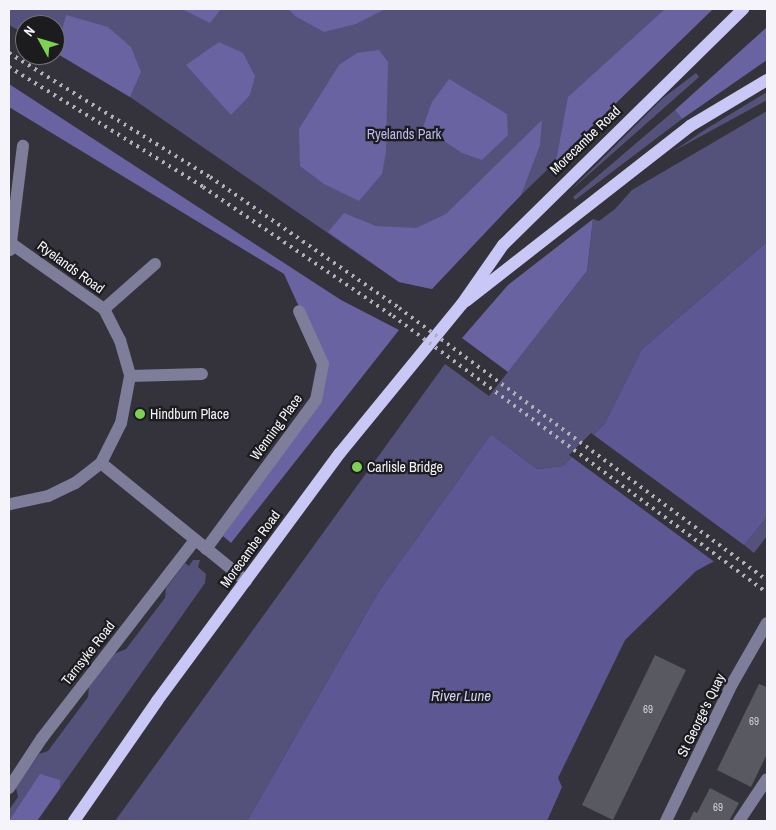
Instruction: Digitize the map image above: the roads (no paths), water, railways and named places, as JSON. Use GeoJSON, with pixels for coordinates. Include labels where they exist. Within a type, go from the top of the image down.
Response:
{"type":"FeatureCollection","features":[{"type":"Feature","properties":{"kind":"main road","name":"Morecambe Road"},"geometry":{"type":"LineString","coordinates":[[74,821],[340,452],[462,304],[479,274],[533,213],[743,9]]}},
{"type":"Feature","properties":{"kind":"main road","name":"Morecambe Road"},"geometry":{"type":"LineString","coordinates":[[462,304],[690,126],[767,80]]}},
{"type":"Feature","properties":{"kind":"street"},"geometry":{"type":"LineString","coordinates":[[10,246],[23,146]]}},
{"type":"Feature","properties":{"kind":"street","name":"Ryelands Road"},"geometry":{"type":"LineString","coordinates":[[9,504],[48,496],[75,484],[101,463],[121,422],[130,376],[120,340],[104,309],[10,246]]}},
{"type":"Feature","properties":{"kind":"street"},"geometry":{"type":"LineString","coordinates":[[104,309],[154,264]]}},
{"type":"Feature","properties":{"kind":"street","name":"Wenning Place"},"geometry":{"type":"LineString","coordinates":[[206,549],[316,400],[323,364],[299,311]]}},
{"type":"Feature","properties":{"kind":"street"},"geometry":{"type":"LineString","coordinates":[[130,376],[202,374]]}},
{"type":"Feature","properties":{"kind":"street"},"geometry":{"type":"LineString","coordinates":[[101,463],[246,581]]}},
{"type":"Feature","properties":{"kind":"street","name":"Tarnsyke Road"},"geometry":{"type":"LineString","coordinates":[[9,788],[48,730],[195,540]]}},
{"type":"Feature","properties":{"kind":"street","name":"St George's Quay"},"geometry":{"type":"LineString","coordinates":[[666,821],[732,684],[767,623]]}},
{"type":"Feature","properties":{"kind":"street"},"geometry":{"type":"LineString","coordinates":[[740,821],[767,779]]}},
{"type":"Feature","properties":{"kind":"water","name":"River Lune"},"geometry":{"type":"Polygon","coordinates":[[[767,242],[767,517],[744,545],[696,571],[625,640],[558,778],[562,787],[547,821],[247,821],[379,591],[491,434],[537,469],[563,466],[605,423],[642,349],[767,242]]]}},
{"type":"Feature","properties":{"kind":"railway"},"geometry":{"type":"LineString","coordinates":[[9,53],[210,177],[399,308],[767,580]]}},
{"type":"Feature","properties":{"kind":"railway"},"geometry":{"type":"LineString","coordinates":[[9,67],[203,187],[393,316],[767,593]]}},
{"type":"Feature","properties":{"kind":"place","name":"Hindburn Place"},"geometry":{"type":"Point","coordinates":[140,414]}},
{"type":"Feature","properties":{"kind":"place","name":"Carlisle Bridge"},"geometry":{"type":"Point","coordinates":[357,467]}},
{"type":"Feature","properties":{"kind":"park label","name":"Ryelands Park"},"geometry":{"type":"Point","coordinates":[404,134]}}]}
